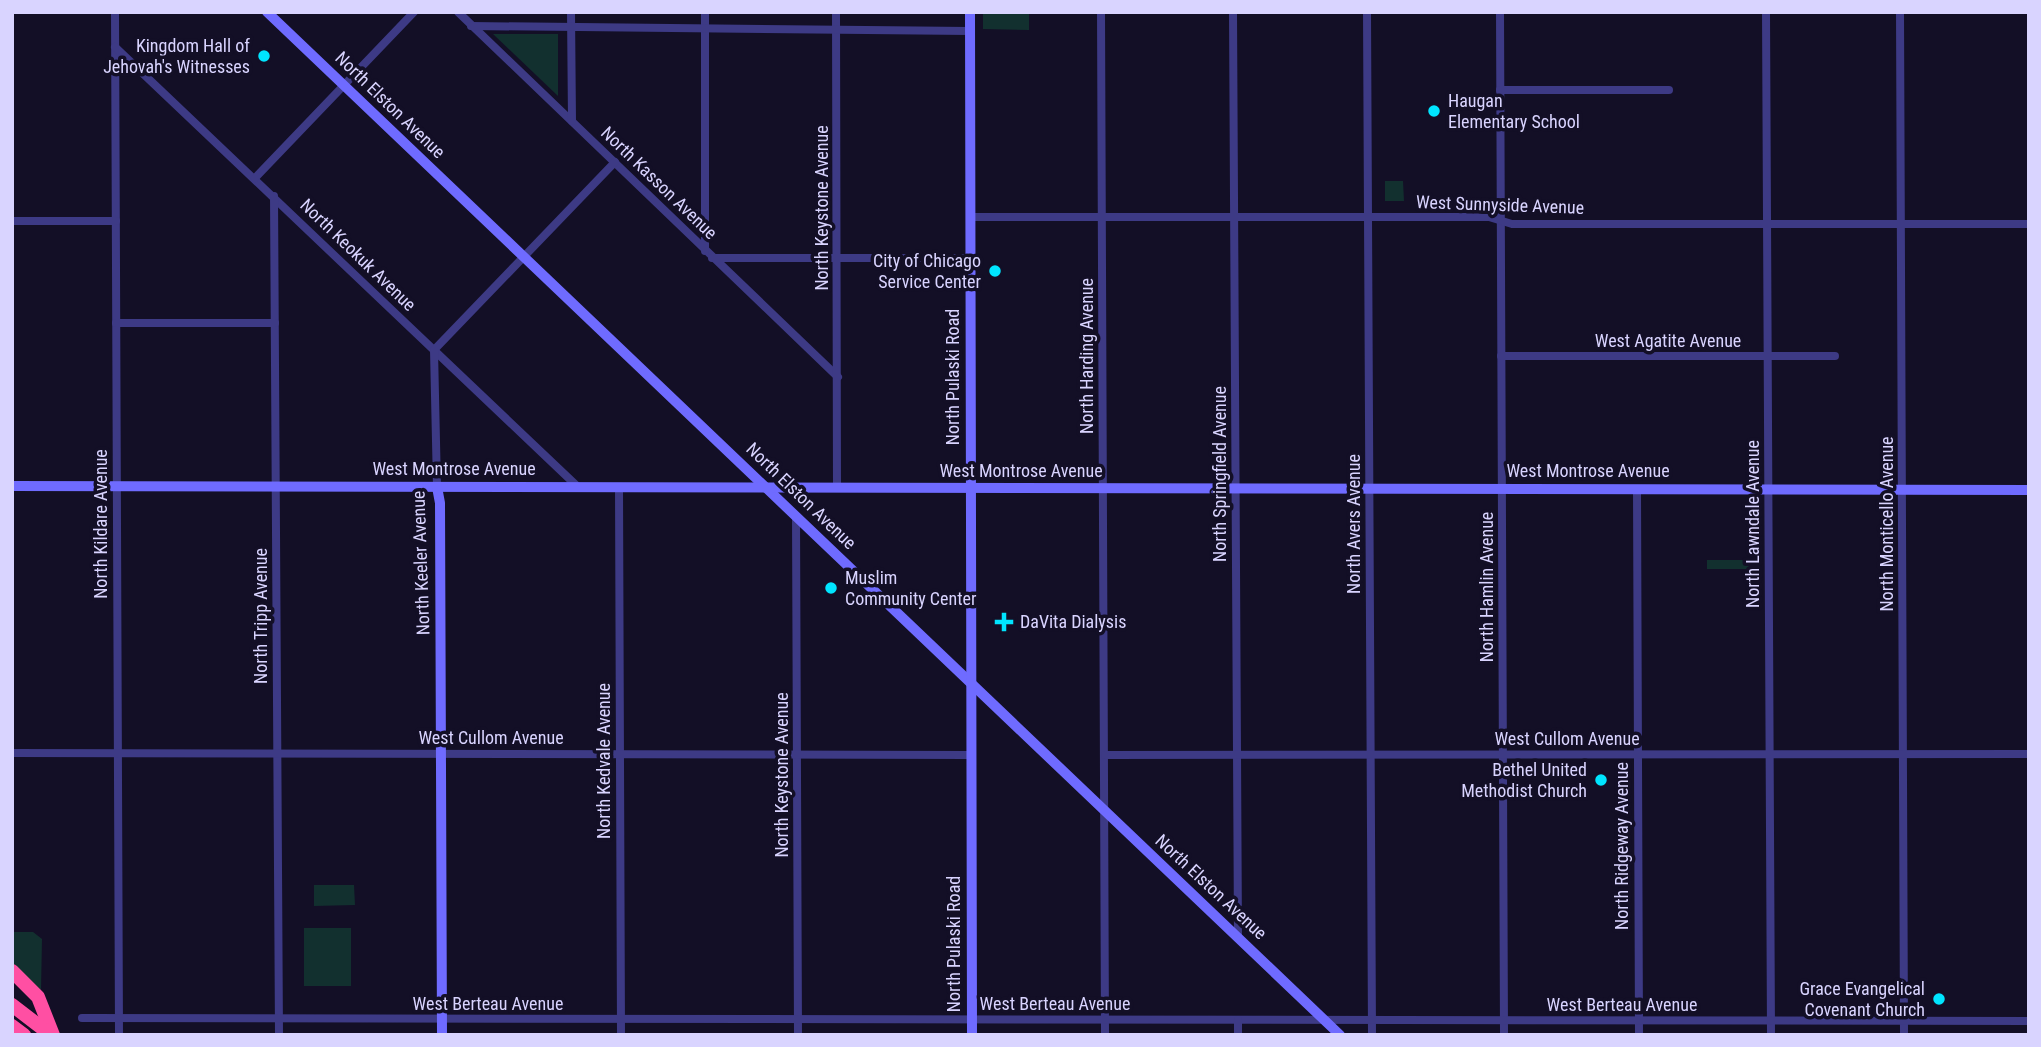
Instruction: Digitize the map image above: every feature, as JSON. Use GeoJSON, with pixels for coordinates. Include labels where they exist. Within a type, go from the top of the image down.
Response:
{"type":"FeatureCollection","features":[{"type":"Feature","properties":{"kind":"highway"},"geometry":{"type":"LineString","coordinates":[[12,971],[38,997],[52,1035]]}},
{"type":"Feature","properties":{"kind":"highway"},"geometry":{"type":"LineString","coordinates":[[12,1006],[52,1035]]}},
{"type":"Feature","properties":{"kind":"highway"},"geometry":{"type":"LineString","coordinates":[[12,1026],[24,1035]]}},
{"type":"Feature","properties":{"kind":"main road","name":"North Elston Avenue"},"geometry":{"type":"LineString","coordinates":[[267,12],[1340,1035]]}},
{"type":"Feature","properties":{"kind":"main road","name":"North Pulaski Road"},"geometry":{"type":"LineString","coordinates":[[970,12],[972,1035]]}},
{"type":"Feature","properties":{"kind":"main road","name":"West Montrose Avenue"},"geometry":{"type":"LineString","coordinates":[[12,486],[2029,489]]}},
{"type":"Feature","properties":{"kind":"main road","name":"North Keeler Avenue"},"geometry":{"type":"LineString","coordinates":[[438,487],[442,1035]]}},
{"type":"Feature","properties":{"kind":"street","name":"North Kildare Avenue"},"geometry":{"type":"LineString","coordinates":[[115,12],[119,1035]]}},
{"type":"Feature","properties":{"kind":"street"},"geometry":{"type":"LineString","coordinates":[[256,178],[414,12]]}},
{"type":"Feature","properties":{"kind":"street","name":"North Kasson Avenue"},"geometry":{"type":"LineString","coordinates":[[458,12],[838,377]]}},
{"type":"Feature","properties":{"kind":"street"},"geometry":{"type":"LineString","coordinates":[[571,12],[572,121]]}},
{"type":"Feature","properties":{"kind":"street"},"geometry":{"type":"LineString","coordinates":[[705,12],[705,251]]}},
{"type":"Feature","properties":{"kind":"street","name":"North Keystone Avenue"},"geometry":{"type":"LineString","coordinates":[[836,12],[837,488]]}},
{"type":"Feature","properties":{"kind":"street","name":"North Harding Avenue"},"geometry":{"type":"LineString","coordinates":[[1101,12],[1105,1035]]}},
{"type":"Feature","properties":{"kind":"street","name":"North Springfield Avenue"},"geometry":{"type":"LineString","coordinates":[[1233,12],[1238,936]]}},
{"type":"Feature","properties":{"kind":"street","name":"North Avers Avenue"},"geometry":{"type":"LineString","coordinates":[[1367,12],[1372,1035]]}},
{"type":"Feature","properties":{"kind":"street","name":"North Hamlin Avenue"},"geometry":{"type":"LineString","coordinates":[[1500,12],[1504,1035]]}},
{"type":"Feature","properties":{"kind":"street","name":"North Lawndale Avenue"},"geometry":{"type":"LineString","coordinates":[[1766,12],[1771,1035]]}},
{"type":"Feature","properties":{"kind":"street","name":"North Monticello Avenue"},"geometry":{"type":"LineString","coordinates":[[1900,12],[1904,1035]]}},
{"type":"Feature","properties":{"kind":"street"},"geometry":{"type":"LineString","coordinates":[[471,26],[970,31]]}},
{"type":"Feature","properties":{"kind":"street","name":"North Keokuk Avenue"},"geometry":{"type":"LineString","coordinates":[[115,47],[256,178],[578,487]]}},
{"type":"Feature","properties":{"kind":"street"},"geometry":{"type":"LineString","coordinates":[[1500,90],[1669,90]]}},
{"type":"Feature","properties":{"kind":"street"},"geometry":{"type":"LineString","coordinates":[[434,350],[615,162]]}},
{"type":"Feature","properties":{"kind":"street","name":"North Tripp Avenue"},"geometry":{"type":"LineString","coordinates":[[274,196],[279,1035]]}},
{"type":"Feature","properties":{"kind":"street","name":"West Sunnyside Avenue"},"geometry":{"type":"LineString","coordinates":[[970,217],[1489,217],[1526,224],[2029,224]]}},
{"type":"Feature","properties":{"kind":"street"},"geometry":{"type":"LineString","coordinates":[[12,221],[116,221]]}},
{"type":"Feature","properties":{"kind":"street"},"geometry":{"type":"LineString","coordinates":[[712,258],[970,258]]}},
{"type":"Feature","properties":{"kind":"street"},"geometry":{"type":"LineString","coordinates":[[116,323],[275,323]]}},
{"type":"Feature","properties":{"kind":"street","name":"North Keeler Avenue"},"geometry":{"type":"LineString","coordinates":[[434,350],[438,487]]}},
{"type":"Feature","properties":{"kind":"street","name":"West Agatite Avenue"},"geometry":{"type":"LineString","coordinates":[[1501,356],[1835,356]]}},
{"type":"Feature","properties":{"kind":"street","name":"North Kedvale Avenue"},"geometry":{"type":"LineString","coordinates":[[619,487],[621,1035]]}},
{"type":"Feature","properties":{"kind":"street","name":"North Ridgeway Avenue"},"geometry":{"type":"LineString","coordinates":[[1637,489],[1639,1035]]}},
{"type":"Feature","properties":{"kind":"street","name":"North Keystone Avenue"},"geometry":{"type":"LineString","coordinates":[[796,516],[798,1035]]}},
{"type":"Feature","properties":{"kind":"street","name":"West Cullom Avenue"},"geometry":{"type":"LineString","coordinates":[[12,753],[970,755]]}},
{"type":"Feature","properties":{"kind":"street","name":"West Cullom Avenue"},"geometry":{"type":"LineString","coordinates":[[1105,755],[2029,754]]}},
{"type":"Feature","properties":{"kind":"street","name":"West Berteau Avenue"},"geometry":{"type":"LineString","coordinates":[[82,1018],[2029,1021]]}},
{"type":"Feature","properties":{"kind":"street"},"geometry":{"type":"LineString","coordinates":[[1237,1020],[1238,1035]]}},
{"type":"Feature","properties":{"kind":"green space"},"geometry":{"type":"Polygon","coordinates":[[[983,12],[1029,12],[1029,30],[983,29],[983,12]]]}},
{"type":"Feature","properties":{"kind":"green space"},"geometry":{"type":"Polygon","coordinates":[[[493,34],[558,34],[558,96],[493,34]]]}},
{"type":"Feature","properties":{"kind":"green space"},"geometry":{"type":"Polygon","coordinates":[[[1385,181],[1403,181],[1404,201],[1385,201],[1385,181]]]}},
{"type":"Feature","properties":{"kind":"green space"},"geometry":{"type":"Polygon","coordinates":[[[1707,560],[1755,560],[1756,569],[1707,569],[1707,560]]]}},
{"type":"Feature","properties":{"kind":"green space"},"geometry":{"type":"Polygon","coordinates":[[[314,885],[354,885],[355,905],[314,906],[314,885]]]}},
{"type":"Feature","properties":{"kind":"green space"},"geometry":{"type":"Polygon","coordinates":[[[304,928],[351,928],[351,986],[304,986],[304,928]]]}},
{"type":"Feature","properties":{"kind":"green space"},"geometry":{"type":"Polygon","coordinates":[[[12,932],[33,932],[42,939],[41,990],[12,963],[12,932]]]}},
{"type":"Feature","properties":{"kind":"place","name":"Kingdom Hall of Jehovah's Witnesses"},"geometry":{"type":"Point","coordinates":[264,56]}},
{"type":"Feature","properties":{"kind":"place","name":"Haugan Elementary School"},"geometry":{"type":"Point","coordinates":[1434,111]}},
{"type":"Feature","properties":{"kind":"place","name":"City of Chicago Service Center"},"geometry":{"type":"Point","coordinates":[995,271]}},
{"type":"Feature","properties":{"kind":"place","name":"Muslim Community Center"},"geometry":{"type":"Point","coordinates":[831,588]}},
{"type":"Feature","properties":{"kind":"place","name":"DaVita Dialysis"},"geometry":{"type":"Point","coordinates":[1004,622]}},
{"type":"Feature","properties":{"kind":"place","name":"Bethel United Methodist Church"},"geometry":{"type":"Point","coordinates":[1601,780]}},
{"type":"Feature","properties":{"kind":"place","name":"Grace Evangelical Covenant Church"},"geometry":{"type":"Point","coordinates":[1939,999]}}]}
